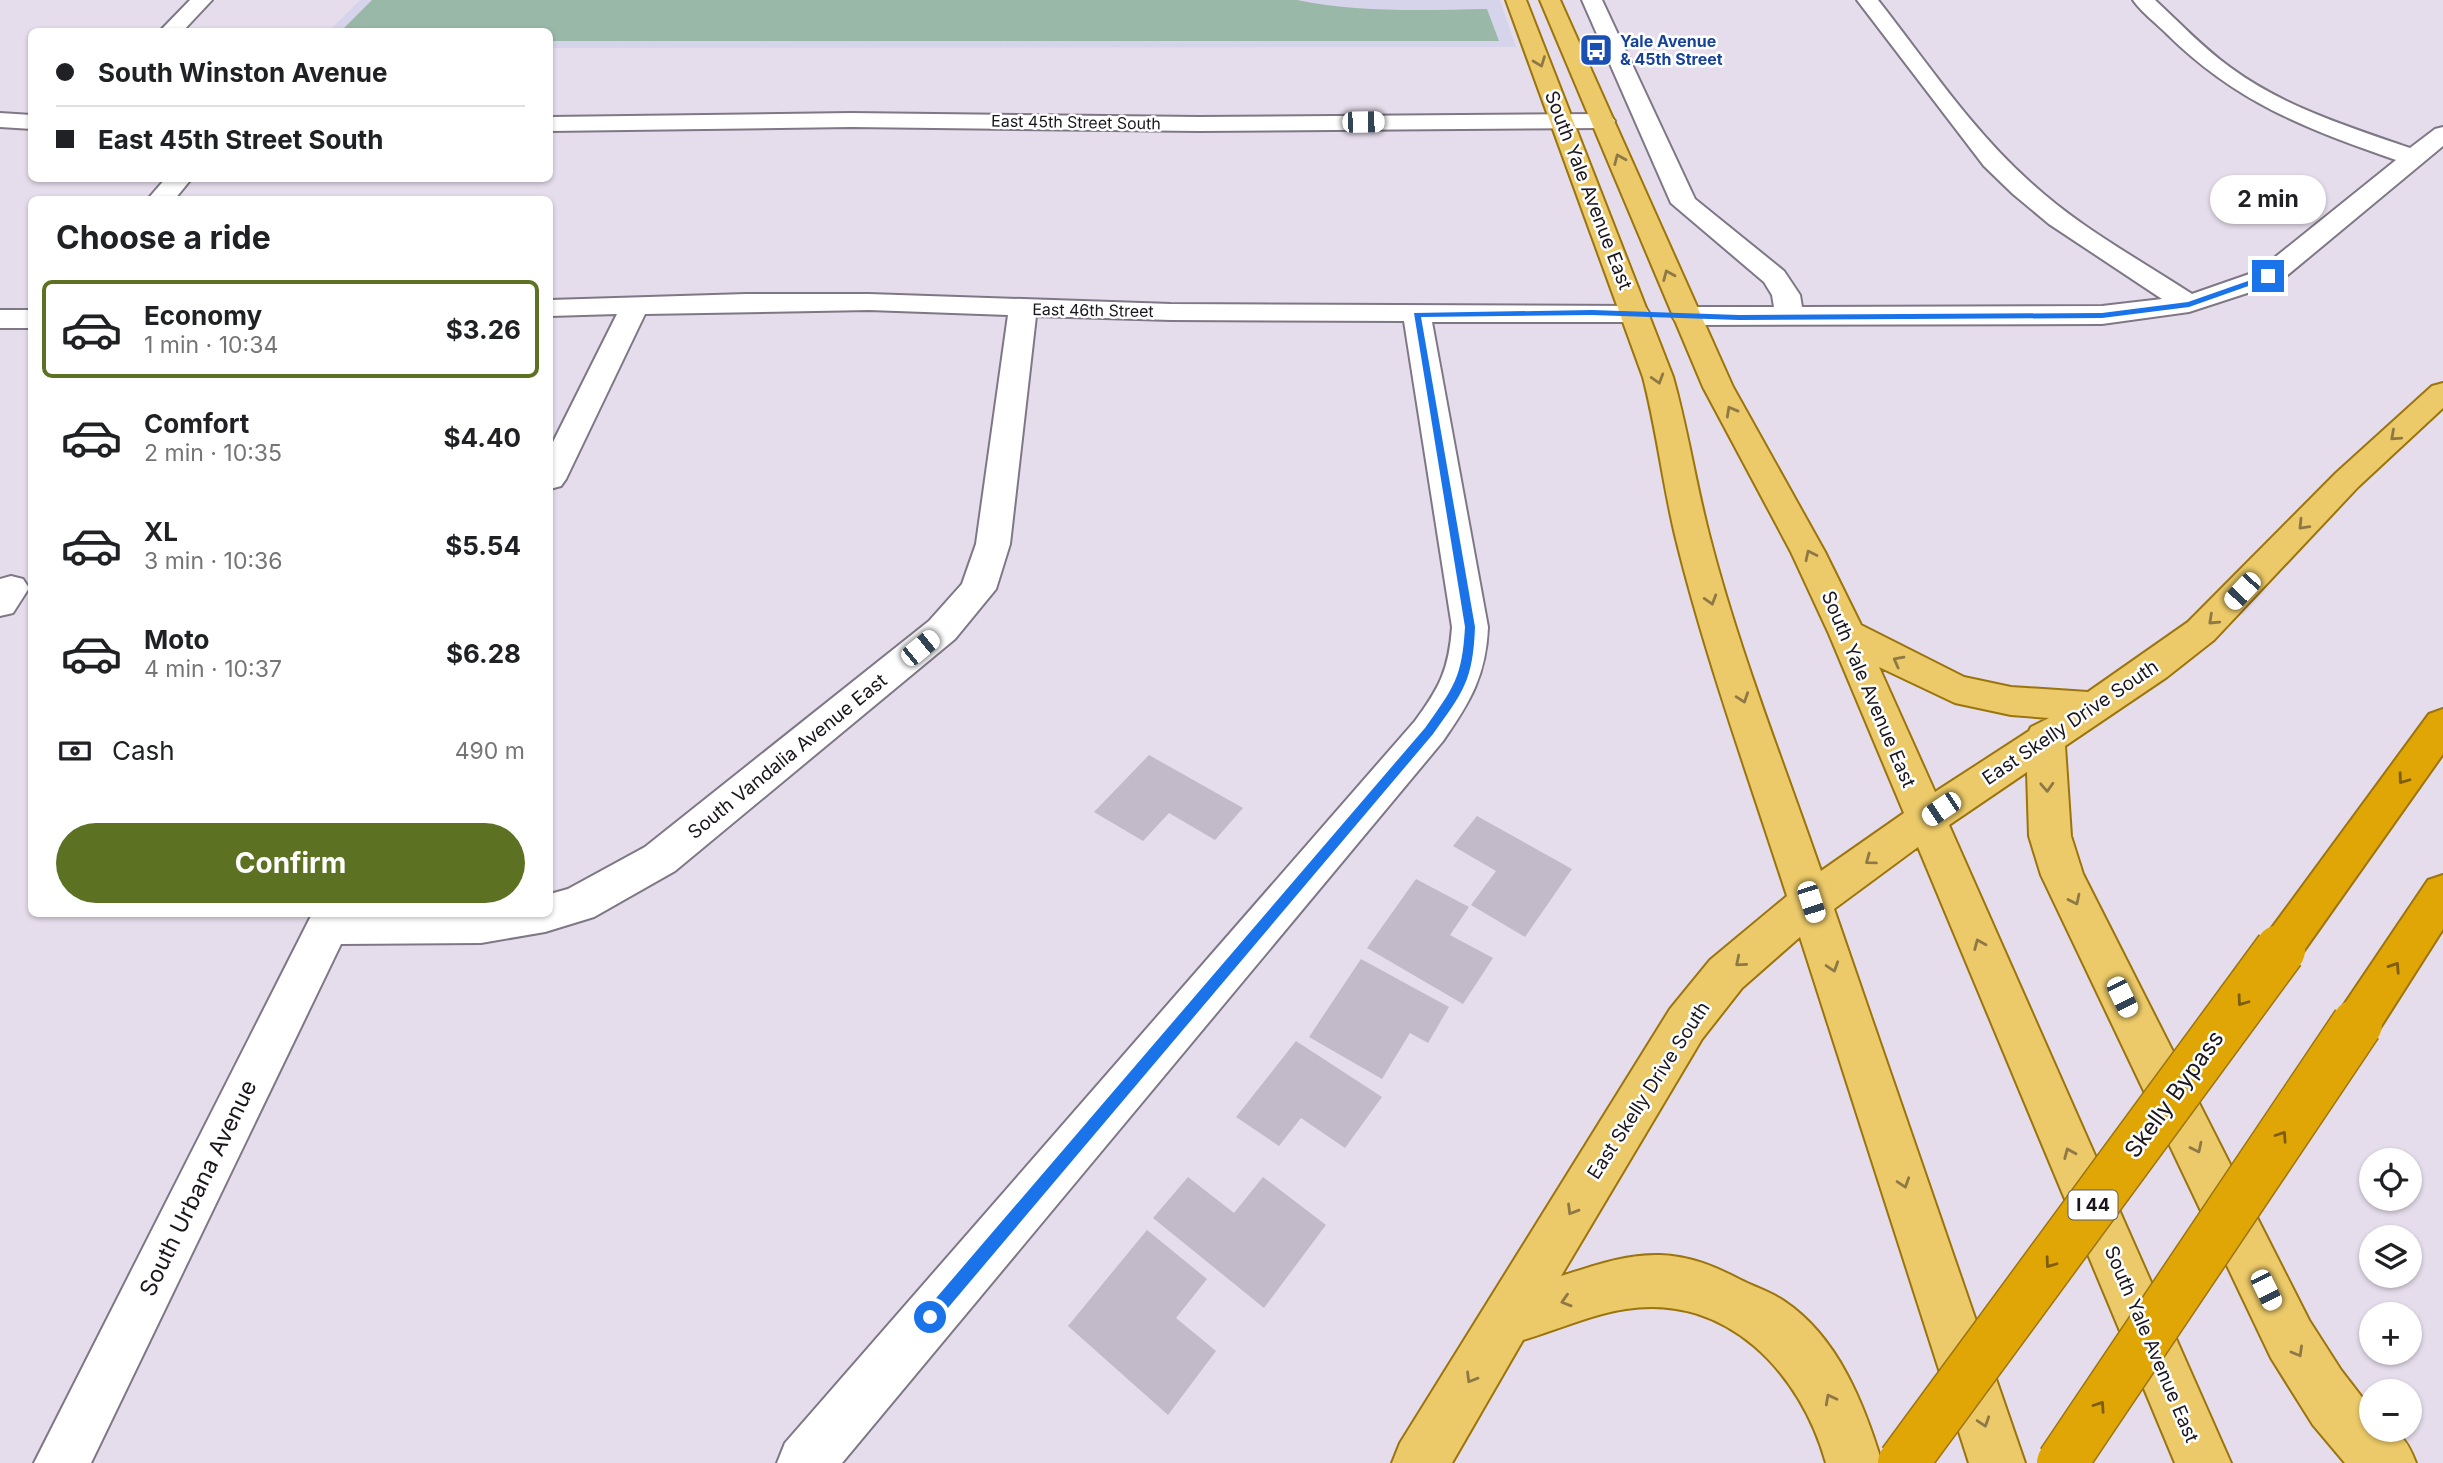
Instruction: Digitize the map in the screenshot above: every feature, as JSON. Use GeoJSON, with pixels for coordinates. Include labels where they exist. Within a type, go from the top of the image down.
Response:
{"type":"FeatureCollection","features":[{"type":"Feature","properties":{"kind":"highway","name":"Skelly Bypass"},"geometry":{"type":"LineString","coordinates":[[1903,1463],[2443,724]]}},
{"type":"Feature","properties":{"kind":"highway"},"geometry":{"type":"LineString","coordinates":[[2062,1463],[2443,893]]}},
{"type":"Feature","properties":{"kind":"main road"},"geometry":{"type":"LineString","coordinates":[[1516,1],[1551,1]]}},
{"type":"Feature","properties":{"kind":"main road","name":"South Yale Avenue East"},"geometry":{"type":"LineString","coordinates":[[1516,1],[1636,314],[1669,417],[1693,538],[1704,576],[1997,1463]]}},
{"type":"Feature","properties":{"kind":"main road","name":"South Yale Avenue East"},"geometry":{"type":"LineString","coordinates":[[1551,1],[1717,387],[1808,552],[1847,634],[2203,1463]]}},
{"type":"Feature","properties":{"kind":"main road"},"geometry":{"type":"LineString","coordinates":[[1636,314],[1686,316]]}},
{"type":"Feature","properties":{"kind":"main road","name":"East Skelly Drive South"},"geometry":{"type":"LineString","coordinates":[[1420,1463],[1686,1024],[1726,974],[1811,902],[2045,737],[2154,667],[2201,631],[2347,480],[2443,392]]}},
{"type":"Feature","properties":{"kind":"main road"},"geometry":{"type":"LineString","coordinates":[[1847,634],[1934,680],[1966,692],[2011,701],[2094,707]]}},
{"type":"Feature","properties":{"kind":"main road"},"geometry":{"type":"LineString","coordinates":[[2045,737],[2050,836],[2062,875],[2290,1339],[2327,1402],[2376,1454],[2388,1463]]}},
{"type":"Feature","properties":{"kind":"main road"},"geometry":{"type":"LineString","coordinates":[[1506,1320],[1625,1283],[1660,1281],[1696,1285],[1766,1320],[1797,1350],[1822,1384],[1842,1422],[1854,1463]]}},
{"type":"Feature","properties":{"kind":"street"},"geometry":{"type":"LineString","coordinates":[[173,28],[202,0]]}},
{"type":"Feature","properties":{"kind":"street"},"geometry":{"type":"LineString","coordinates":[[1592,0],[1684,203],[1774,276],[1786,295],[1789,317]]}},
{"type":"Feature","properties":{"kind":"street"},"geometry":{"type":"LineString","coordinates":[[1867,0],[1993,161],[2022,189],[2058,218],[2189,304]]}},
{"type":"Feature","properties":{"kind":"street"},"geometry":{"type":"LineString","coordinates":[[2143,0],[2217,67],[2257,95],[2307,119],[2415,158]]}},
{"type":"Feature","properties":{"kind":"street"},"geometry":{"type":"LineString","coordinates":[[0,120],[28,122]]}},
{"type":"Feature","properties":{"kind":"street","name":"East 45th Street South"},"geometry":{"type":"LineString","coordinates":[[553,124],[850,120],[1199,124],[1603,121]]}},
{"type":"Feature","properties":{"kind":"street"},"geometry":{"type":"LineString","coordinates":[[1686,316],[2102,315],[2189,304],[2268,276],[2443,134]]}},
{"type":"Feature","properties":{"kind":"street"},"geometry":{"type":"LineString","coordinates":[[163,196],[176,182]]}},
{"type":"Feature","properties":{"kind":"street","name":"East 46th Street"},"geometry":{"type":"LineString","coordinates":[[553,308],[636,304],[869,302],[1023,309],[1417,315],[1636,314]]}},
{"type":"Feature","properties":{"kind":"street"},"geometry":{"type":"LineString","coordinates":[[553,473],[636,304]]}},
{"type":"Feature","properties":{"kind":"street","name":"South Vandalia Avenue East"},"geometry":{"type":"LineString","coordinates":[[553,911],[579,904],[660,859],[942,630],[978,589],[993,544],[1023,309]]}},
{"type":"Feature","properties":{"kind":"street"},"geometry":{"type":"LineString","coordinates":[[806,1463],[1429,731],[1458,691],[1468,662],[1470,627],[1417,315]]}},
{"type":"Feature","properties":{"kind":"street"},"geometry":{"type":"LineString","coordinates":[[0,319],[28,319]]}},
{"type":"Feature","properties":{"kind":"street","name":"South Vandalia Avenue East"},"geometry":{"type":"LineString","coordinates":[[331,920],[481,924],[523,917]]}},
{"type":"Feature","properties":{"kind":"street","name":"South Urbana Avenue"},"geometry":{"type":"LineString","coordinates":[[62,1463],[331,920]]}},
{"type":"Feature","properties":{"kind":"shaded area"},"geometry":{"type":"Polygon","coordinates":[[[360,0],[1500,0],[1516,47],[553,48],[553,28],[332,28],[360,0]]]}},
{"type":"Feature","properties":{"kind":"green space"},"geometry":{"type":"Polygon","coordinates":[[[372,0],[1297,0],[1368,9],[1487,9],[1499,41],[553,41],[553,28],[344,28],[372,0]]]}},
{"type":"Feature","properties":{"kind":"building"},"geometry":{"type":"Polygon","coordinates":[[[1149,755],[1243,808],[1215,840],[1169,813],[1143,841],[1094,812],[1149,755]]]}},
{"type":"Feature","properties":{"kind":"building"},"geometry":{"type":"Polygon","coordinates":[[[1477,816],[1572,869],[1525,937],[1471,905],[1496,871],[1453,846],[1477,816]]]}},
{"type":"Feature","properties":{"kind":"building"},"geometry":{"type":"Polygon","coordinates":[[[1416,879],[1469,907],[1450,935],[1493,958],[1463,1004],[1367,948],[1416,879]]]}},
{"type":"Feature","properties":{"kind":"building"},"geometry":{"type":"Polygon","coordinates":[[[1361,959],[1449,1007],[1428,1043],[1410,1033],[1382,1079],[1309,1037],[1361,959]]]}},
{"type":"Feature","properties":{"kind":"building"},"geometry":{"type":"Polygon","coordinates":[[[1296,1041],[1382,1097],[1345,1148],[1301,1118],[1279,1146],[1236,1117],[1296,1041]]]}},
{"type":"Feature","properties":{"kind":"building"},"geometry":{"type":"Polygon","coordinates":[[[1188,1177],[1234,1213],[1263,1177],[1326,1225],[1264,1308],[1153,1218],[1188,1177]]]}},
{"type":"Feature","properties":{"kind":"building"},"geometry":{"type":"Polygon","coordinates":[[[1147,1230],[1207,1279],[1176,1318],[1216,1351],[1168,1415],[1068,1326],[1147,1230]]]}},
{"type":"Feature","properties":{"kind":"place","name":"Yale Avenue & 45th Street"},"geometry":{"type":"Point","coordinates":[1596,50]}},
{"type":"Feature","properties":{"kind":"route"},"geometry":{"type":"LineString","coordinates":[[930,1317],[1429,731],[1458,691],[1468,662],[1470,627],[1417,315],[1592,313],[1739,318],[2102,315],[2189,304],[2268,276]]}}]}
